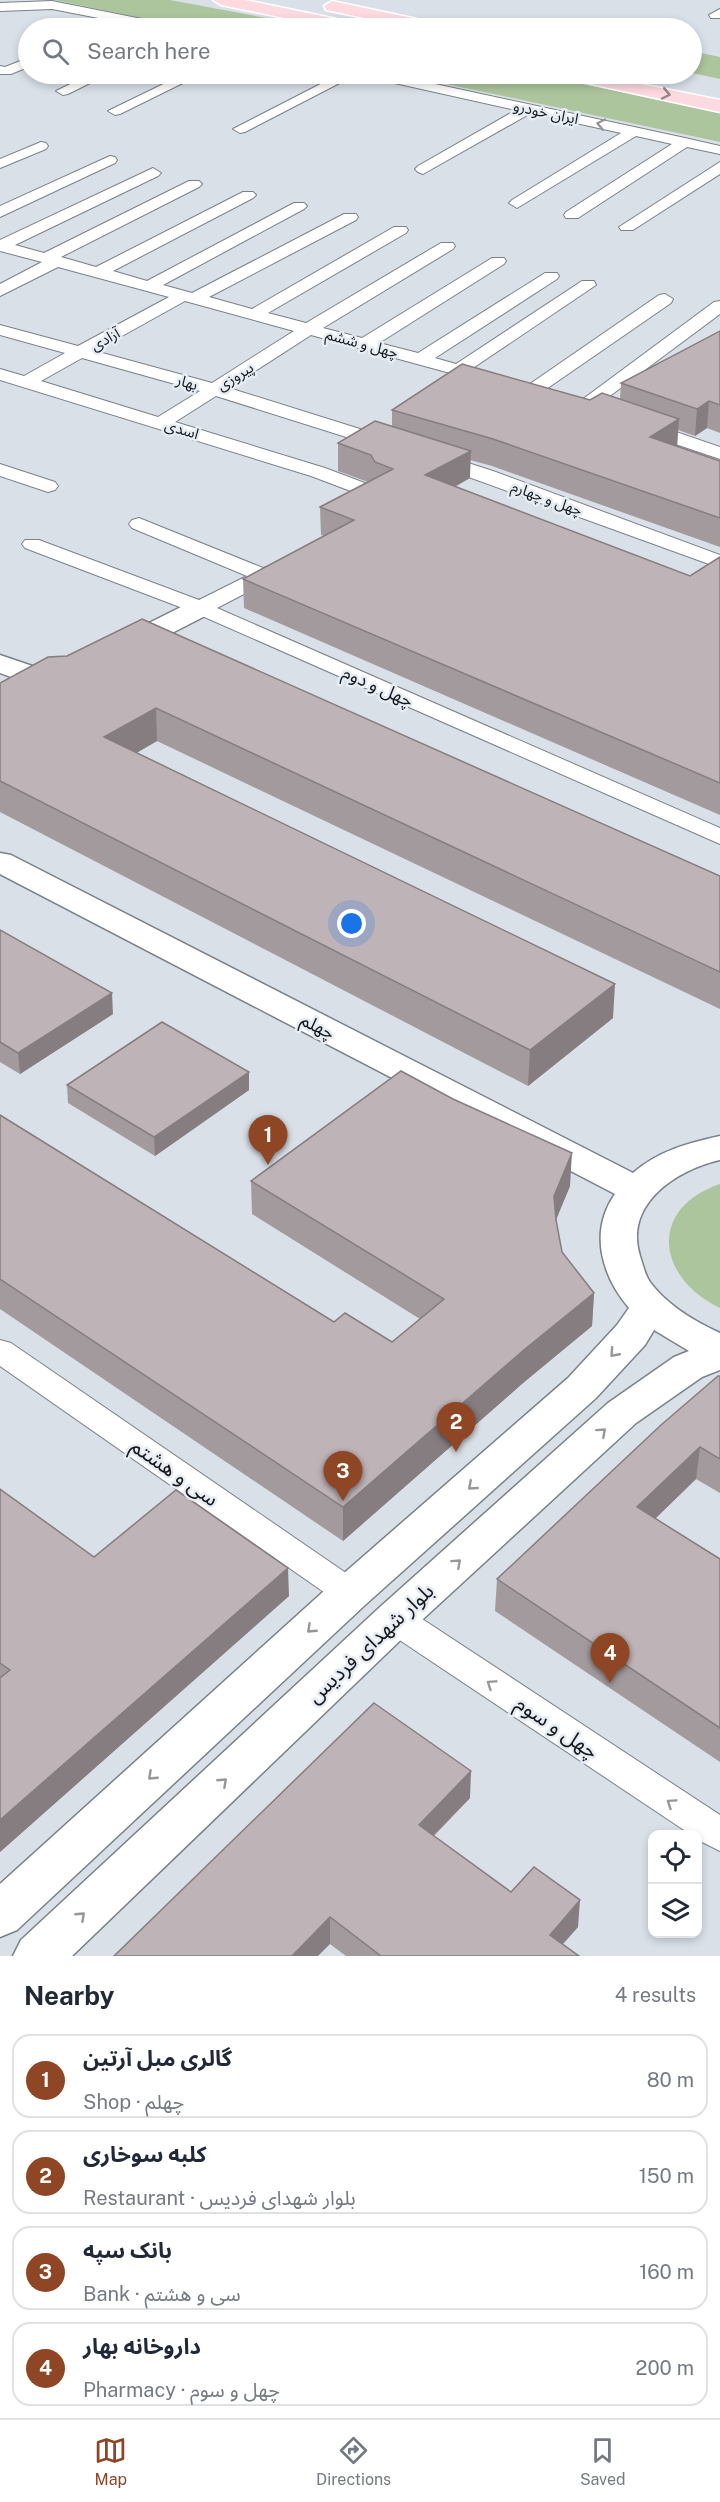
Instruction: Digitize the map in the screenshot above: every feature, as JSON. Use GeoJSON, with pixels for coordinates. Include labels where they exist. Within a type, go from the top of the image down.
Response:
{"type":"FeatureCollection","features":[{"type":"Feature","properties":{"kind":"main road"},"geometry":{"type":"LineString","coordinates":[[214,1],[307,18]]}},
{"type":"Feature","properties":{"kind":"main road"},"geometry":{"type":"LineString","coordinates":[[317,2],[390,18]]}},
{"type":"Feature","properties":{"kind":"main road"},"geometry":{"type":"LineString","coordinates":[[616,84],[720,106]]}},
{"type":"Feature","properties":{"kind":"main road"},"geometry":{"type":"LineString","coordinates":[[691,84],[720,90]]}},
{"type":"Feature","properties":{"kind":"main road"},"geometry":{"type":"LineString","coordinates":[[0,663],[46,679],[58,680],[200,608]]}},
{"type":"Feature","properties":{"kind":"main road","name":"چهلم"},"geometry":{"type":"LineString","coordinates":[[0,862],[635,1189]]}},
{"type":"Feature","properties":{"kind":"main road"},"geometry":{"type":"LineString","coordinates":[[720,1148],[704,1151],[664,1166],[635,1189],[619,1221],[618,1256],[635,1291],[650,1306],[687,1334],[720,1348]]}},
{"type":"Feature","properties":{"kind":"main road"},"geometry":{"type":"LineString","coordinates":[[0,1915],[350,1593],[582,1388],[631,1335],[650,1306]]}},
{"type":"Feature","properties":{"kind":"main road","name":"بلوار شهدای فردیس"},"geometry":{"type":"LineString","coordinates":[[39,1956],[395,1619],[622,1413],[687,1367],[720,1354]]}},
{"type":"Feature","properties":{"kind":"street"},"geometry":{"type":"LineString","coordinates":[[0,7],[52,5],[118,18]]}},
{"type":"Feature","properties":{"kind":"street"},"geometry":{"type":"LineString","coordinates":[[0,70],[6,71],[18,66]]}},
{"type":"Feature","properties":{"kind":"street"},"geometry":{"type":"LineString","coordinates":[[63,91],[79,84]]}},
{"type":"Feature","properties":{"kind":"street"},"geometry":{"type":"LineString","coordinates":[[115,111],[173,84]]}},
{"type":"Feature","properties":{"kind":"street"},"geometry":{"type":"LineString","coordinates":[[240,129],[330,84]]}},
{"type":"Feature","properties":{"kind":"street","name":"ایران خودرو"},"geometry":{"type":"LineString","coordinates":[[418,84],[720,150]]}},
{"type":"Feature","properties":{"kind":"street"},"geometry":{"type":"LineString","coordinates":[[423,169],[529,108]]}},
{"type":"Feature","properties":{"kind":"street"},"geometry":{"type":"LineString","coordinates":[[517,203],[634,131]]}},
{"type":"Feature","properties":{"kind":"street"},"geometry":{"type":"LineString","coordinates":[[572,215],[685,142]]}},
{"type":"Feature","properties":{"kind":"street"},"geometry":{"type":"LineString","coordinates":[[0,164],[41,146]]}},
{"type":"Feature","properties":{"kind":"street"},"geometry":{"type":"LineString","coordinates":[[0,212],[110,160]]}},
{"type":"Feature","properties":{"kind":"street"},"geometry":{"type":"LineString","coordinates":[[627,227],[720,167]]}},
{"type":"Feature","properties":{"kind":"street"},"geometry":{"type":"LineString","coordinates":[[0,246],[153,173]]}},
{"type":"Feature","properties":{"kind":"street"},"geometry":{"type":"LineString","coordinates":[[0,291],[51,260],[194,184]]}},
{"type":"Feature","properties":{"kind":"street"},"geometry":{"type":"LineString","coordinates":[[99,272],[248,195]]}},
{"type":"Feature","properties":{"kind":"street"},"geometry":{"type":"LineString","coordinates":[[149,286],[299,206]]}},
{"type":"Feature","properties":{"kind":"street","name":"آزادی"},"geometry":{"type":"LineString","coordinates":[[26,382],[350,217]]}},
{"type":"Feature","properties":{"kind":"street"},"geometry":{"type":"LineString","coordinates":[[255,314],[400,230]]}},
{"type":"Feature","properties":{"kind":"street","name":"چهل و ششم"},"geometry":{"type":"LineString","coordinates":[[0,246],[421,359],[461,376],[508,383],[607,414]]}},
{"type":"Feature","properties":{"kind":"street","name":"پیروزی"},"geometry":{"type":"LineString","coordinates":[[160,423],[447,246]]}},
{"type":"Feature","properties":{"kind":"street"},"geometry":{"type":"LineString","coordinates":[[365,344],[498,261]]}},
{"type":"Feature","properties":{"kind":"street"},"geometry":{"type":"LineString","coordinates":[[421,359],[551,276]]}},
{"type":"Feature","properties":{"kind":"street"},"geometry":{"type":"LineString","coordinates":[[461,376],[588,285]]}},
{"type":"Feature","properties":{"kind":"street"},"geometry":{"type":"LineString","coordinates":[[533,390],[665,299]]}},
{"type":"Feature","properties":{"kind":"street"},"geometry":{"type":"LineString","coordinates":[[585,406],[720,306]]}},
{"type":"Feature","properties":{"kind":"street","name":"بهار"},"geometry":{"type":"LineString","coordinates":[[0,330],[214,389],[373,439]]}},
{"type":"Feature","properties":{"kind":"street","name":"اسدی"},"geometry":{"type":"LineString","coordinates":[[0,374],[318,472],[363,489]]}},
{"type":"Feature","properties":{"kind":"street"},"geometry":{"type":"LineString","coordinates":[[630,422],[720,453]]}},
{"type":"Feature","properties":{"kind":"street"},"geometry":{"type":"LineString","coordinates":[[354,450],[393,426]]}},
{"type":"Feature","properties":{"kind":"street","name":"چهل و چهارم"},"geometry":{"type":"LineString","coordinates":[[373,439],[486,475],[720,562]]}},
{"type":"Feature","properties":{"kind":"street"},"geometry":{"type":"LineString","coordinates":[[318,472],[336,461]]}},
{"type":"Feature","properties":{"kind":"street"},"geometry":{"type":"LineString","coordinates":[[0,471],[48,486]]}},
{"type":"Feature","properties":{"kind":"street"},"geometry":{"type":"LineString","coordinates":[[139,524],[264,576]]}},
{"type":"Feature","properties":{"kind":"street","name":"چهل و دوم"},"geometry":{"type":"LineString","coordinates":[[32,544],[200,608],[720,837]]}},
{"type":"Feature","properties":{"kind":"street"},"geometry":{"type":"LineString","coordinates":[[200,608],[285,565]]}},
{"type":"Feature","properties":{"kind":"street","name":"سی و هشتم"},"geometry":{"type":"LineString","coordinates":[[0,1351],[350,1593]]}},
{"type":"Feature","properties":{"kind":"street","name":"چهل و سوم"},"geometry":{"type":"LineString","coordinates":[[395,1619],[720,1835]]}},
{"type":"Feature","properties":{"kind":"green space"},"geometry":{"type":"Polygon","coordinates":[[[55,0],[170,0],[266,18],[141,18],[55,0]]]}},
{"type":"Feature","properties":{"kind":"green space"},"geometry":{"type":"Polygon","coordinates":[[[702,53],[720,57],[720,79],[702,75],[702,53]]]}},
{"type":"Feature","properties":{"kind":"green space"},"geometry":{"type":"Polygon","coordinates":[[[446,84],[583,84],[720,113],[720,142],[446,84]]]}},
{"type":"Feature","properties":{"kind":"green space"},"geometry":{"type":"Polygon","coordinates":[[[720,1184],[720,1308],[699,1295],[683,1279],[673,1262],[669,1244],[671,1226],[680,1210],[696,1195],[720,1184]]]}},
{"type":"Feature","properties":{"kind":"building"},"geometry":{"type":"Polygon","coordinates":[[[720,331],[720,405],[709,401],[697,409],[621,383],[720,331]]]}},
{"type":"Feature","properties":{"kind":"building"},"geometry":{"type":"Polygon","coordinates":[[[462,364],[590,400],[602,393],[679,419],[650,437],[720,461],[720,518],[493,439],[392,410],[462,364]]]}},
{"type":"Feature","properties":{"kind":"building"},"geometry":{"type":"Polygon","coordinates":[[[375,421],[471,451],[425,475],[690,576],[720,557],[720,783],[243,579],[354,520],[320,507],[393,469],[375,462],[371,455],[338,443],[375,421]]]}},
{"type":"Feature","properties":{"kind":"building"},"geometry":{"type":"Polygon","coordinates":[[[142,619],[720,876],[720,972],[156,708],[104,737],[615,984],[530,1050],[0,781],[0,683],[48,657],[67,656],[142,619]]]}},
{"type":"Feature","properties":{"kind":"building"},"geometry":{"type":"Polygon","coordinates":[[[0,930],[112,993],[18,1053],[0,1042],[0,930]]]}},
{"type":"Feature","properties":{"kind":"building"},"geometry":{"type":"Polygon","coordinates":[[[162,1022],[249,1072],[154,1137],[67,1085],[162,1022]]]}},
{"type":"Feature","properties":{"kind":"building"},"geometry":{"type":"Polygon","coordinates":[[[401,1071],[453,1099],[572,1153],[554,1196],[556,1220],[562,1252],[594,1293],[525,1349],[343,1507],[0,1279],[0,1115],[334,1322],[345,1313],[392,1342],[444,1299],[251,1181],[401,1071]]]}},
{"type":"Feature","properties":{"kind":"building"},"geometry":{"type":"Polygon","coordinates":[[[720,1376],[720,1459],[700,1447],[637,1507],[720,1559],[720,1728],[497,1579],[661,1425],[720,1376]]]}},
{"type":"Feature","properties":{"kind":"building"},"geometry":{"type":"Polygon","coordinates":[[[0,1489],[94,1557],[176,1490],[288,1568],[0,1820],[0,1678],[10,1670],[0,1663],[0,1489]]]}},
{"type":"Feature","properties":{"kind":"building"},"geometry":{"type":"Polygon","coordinates":[[[374,1703],[471,1771],[419,1825],[511,1892],[534,1867],[580,1900],[550,1935],[579,1956],[381,1956],[330,1917],[292,1956],[114,1956],[374,1703]]]}},
{"type":"Feature","properties":{"kind":"place","name":"گالری مبل آرتین"},"geometry":{"type":"Point","coordinates":[268,1165]}},
{"type":"Feature","properties":{"kind":"place","name":"کلبه سوخاری"},"geometry":{"type":"Point","coordinates":[456,1452]}},
{"type":"Feature","properties":{"kind":"place","name":"بانک سپه"},"geometry":{"type":"Point","coordinates":[343,1501]}},
{"type":"Feature","properties":{"kind":"place","name":"داروخانه بهار"},"geometry":{"type":"Point","coordinates":[610,1683]}}]}
